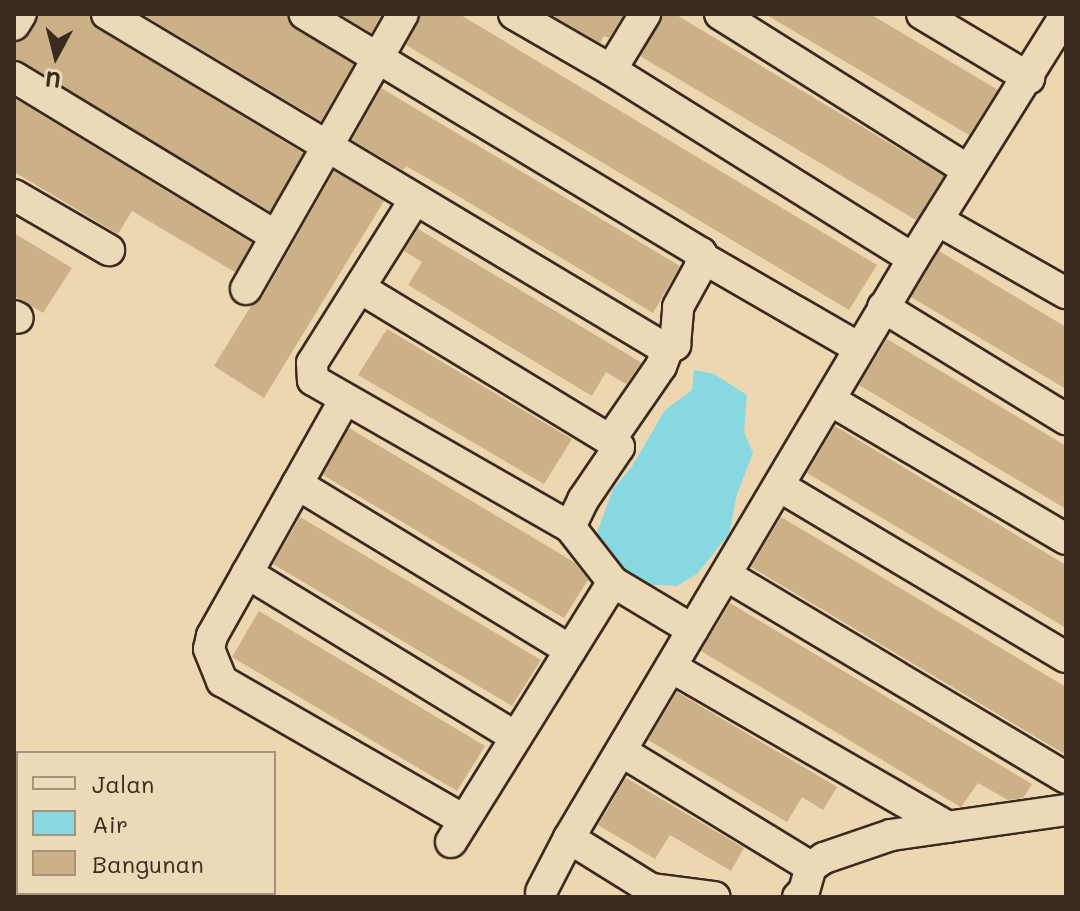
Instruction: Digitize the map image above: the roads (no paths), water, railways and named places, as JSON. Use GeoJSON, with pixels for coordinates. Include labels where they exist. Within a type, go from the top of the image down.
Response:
{"type":"FeatureCollection","features":[{"type":"Feature","properties":{"kind":"street"},"geometry":{"type":"LineString","coordinates":[[14,25],[21,14]]}},
{"type":"Feature","properties":{"kind":"street"},"geometry":{"type":"LineString","coordinates":[[107,14],[414,201],[668,348]]}},
{"type":"Feature","properties":{"kind":"street"},"geometry":{"type":"LineString","coordinates":[[305,14],[701,253],[703,258],[859,348]]}},
{"type":"Feature","properties":{"kind":"street"},"geometry":{"type":"LineString","coordinates":[[246,289],[274,235],[327,149],[403,14]]}},
{"type":"Feature","properties":{"kind":"street"},"geometry":{"type":"LineString","coordinates":[[611,70],[645,14]]}},
{"type":"Feature","properties":{"kind":"street"},"geometry":{"type":"LineString","coordinates":[[720,14],[966,169]]}},
{"type":"Feature","properties":{"kind":"street"},"geometry":{"type":"LineString","coordinates":[[922,14],[1029,78]]}},
{"type":"Feature","properties":{"kind":"street"},"geometry":{"type":"LineString","coordinates":[[541,892],[569,838],[883,307],[939,221],[966,169],[1029,78],[1066,14]]}},
{"type":"Feature","properties":{"kind":"street"},"geometry":{"type":"LineString","coordinates":[[520,15],[913,259]]}},
{"type":"Feature","properties":{"kind":"street"},"geometry":{"type":"LineString","coordinates":[[14,77],[274,235]]}},
{"type":"Feature","properties":{"kind":"street"},"geometry":{"type":"LineString","coordinates":[[14,195],[109,250]]}},
{"type":"Feature","properties":{"kind":"street"},"geometry":{"type":"LineString","coordinates":[[414,201],[312,363],[313,380],[570,527],[613,582],[693,630]]}},
{"type":"Feature","properties":{"kind":"street"},"geometry":{"type":"LineString","coordinates":[[939,221],[1066,293]]}},
{"type":"Feature","properties":{"kind":"street"},"geometry":{"type":"LineString","coordinates":[[610,440],[661,366],[668,348],[676,343],[678,307],[703,258]]}},
{"type":"Feature","properties":{"kind":"street"},"geometry":{"type":"LineString","coordinates":[[360,288],[619,447],[583,500],[570,527]]}},
{"type":"Feature","properties":{"kind":"street"},"geometry":{"type":"LineString","coordinates":[[883,307],[1066,419]]}},
{"type":"Feature","properties":{"kind":"street"},"geometry":{"type":"LineString","coordinates":[[345,399],[212,636],[209,649],[222,681],[458,831],[613,582]]}},
{"type":"Feature","properties":{"kind":"street"},"geometry":{"type":"LineString","coordinates":[[830,400],[1064,532]]}},
{"type":"Feature","properties":{"kind":"street"},"geometry":{"type":"LineString","coordinates":[[297,484],[570,650]]}},
{"type":"Feature","properties":{"kind":"street"},"geometry":{"type":"LineString","coordinates":[[779,486],[1066,657]]}},
{"type":"Feature","properties":{"kind":"street"},"geometry":{"type":"LineString","coordinates":[[247,573],[516,737]]}},
{"type":"Feature","properties":{"kind":"street"},"geometry":{"type":"LineString","coordinates":[[726,575],[1066,778]]}},
{"type":"Feature","properties":{"kind":"street"},"geometry":{"type":"LineString","coordinates":[[671,667],[948,827]]}},
{"type":"Feature","properties":{"kind":"street"},"geometry":{"type":"LineString","coordinates":[[621,751],[811,867]]}},
{"type":"Feature","properties":{"kind":"street"},"geometry":{"type":"LineString","coordinates":[[798,897],[804,891],[811,867],[824,858],[891,835],[1066,810]]}},
{"type":"Feature","properties":{"kind":"street"},"geometry":{"type":"LineString","coordinates":[[569,838],[651,889],[714,897]]}},
{"type":"Feature","properties":{"kind":"water"},"geometry":{"type":"Polygon","coordinates":[[[694,370],[714,374],[747,395],[744,432],[753,453],[737,494],[729,534],[697,574],[677,586],[636,584],[606,563],[597,533],[613,489],[631,468],[665,410],[692,390],[694,370]]]}}]}
